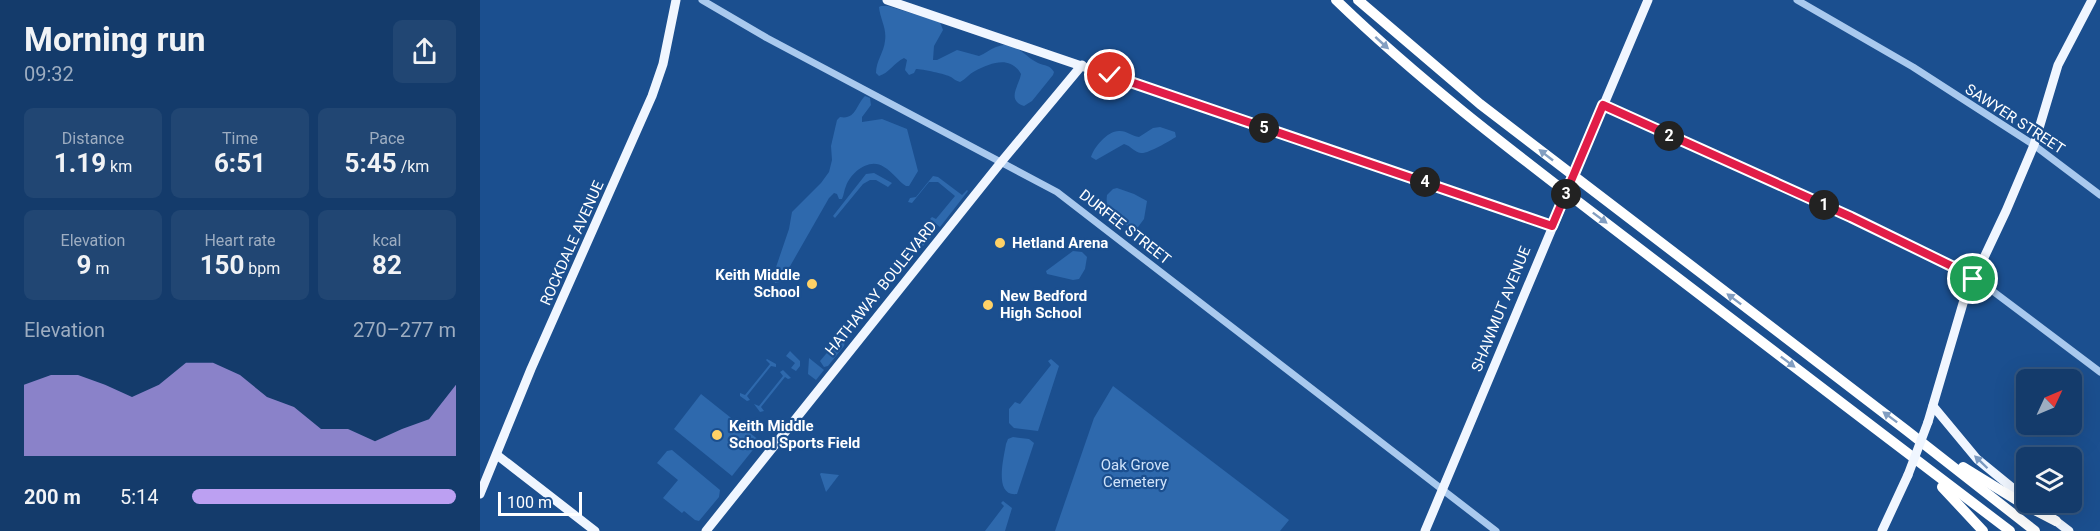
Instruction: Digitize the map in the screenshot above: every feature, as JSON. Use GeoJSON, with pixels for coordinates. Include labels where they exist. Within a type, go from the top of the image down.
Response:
{"type":"FeatureCollection","features":[{"type":"Feature","properties":{"kind":"highway"},"geometry":{"type":"LineString","coordinates":[[1358,0],[1480,104],[2035,531]]}},
{"type":"Feature","properties":{"kind":"highway"},"geometry":{"type":"LineString","coordinates":[[1337,1],[1397,56],[1488,131],[2010,531]]}},
{"type":"Feature","properties":{"kind":"highway"},"geometry":{"type":"LineString","coordinates":[[1928,447],[1993,487],[2056,521]]}},
{"type":"Feature","properties":{"kind":"highway"},"geometry":{"type":"LineString","coordinates":[[1921,465],[1983,531]]}},
{"type":"Feature","properties":{"kind":"main road","name":"ROCKDALE AVENUE"},"geometry":{"type":"LineString","coordinates":[[480,494],[531,369],[652,96],[663,64],[676,0]]}},
{"type":"Feature","properties":{"kind":"main road"},"geometry":{"type":"LineString","coordinates":[[887,0],[1552,226]]}},
{"type":"Feature","properties":{"kind":"main road","name":"SHAWMUT AVENUE"},"geometry":{"type":"LineString","coordinates":[[1425,531],[1648,0]]}},
{"type":"Feature","properties":{"kind":"main road"},"geometry":{"type":"LineString","coordinates":[[1882,531],[1908,475],[1928,422],[1960,309],[2006,212],[2034,145],[2058,65],[2092,0]]}},
{"type":"Feature","properties":{"kind":"main road","name":"HATHAWAY BOULEVARD"},"geometry":{"type":"LineString","coordinates":[[706,531],[1002,161],[1082,65]]}},
{"type":"Feature","properties":{"kind":"main road"},"geometry":{"type":"LineString","coordinates":[[1933,406],[1977,459],[2016,492]]}},
{"type":"Feature","properties":{"kind":"main road"},"geometry":{"type":"LineString","coordinates":[[497,455],[595,531]]}},
{"type":"Feature","properties":{"kind":"main road"},"geometry":{"type":"LineString","coordinates":[[2045,513],[2069,531]]}},
{"type":"Feature","properties":{"kind":"street","name":"DURFEE STREET"},"geometry":{"type":"LineString","coordinates":[[702,0],[767,38],[1002,161],[1065,198],[1496,531]]}},
{"type":"Feature","properties":{"kind":"street","name":"SAWYER STREET"},"geometry":{"type":"LineString","coordinates":[[1797,0],[1913,67],[2034,145],[2100,195]]}},
{"type":"Feature","properties":{"kind":"street"},"geometry":{"type":"LineString","coordinates":[[1603,105],[1851,217],[1974,277],[2100,372]]}},
{"type":"Feature","properties":{"kind":"green space"},"geometry":{"type":"Polygon","coordinates":[[[888,6],[940,22],[943,30],[934,46],[933,60],[957,50],[979,56],[996,47],[1008,45],[1049,67],[1054,72],[1053,75],[1032,101],[1024,106],[1016,100],[1015,96],[1021,74],[1011,64],[994,63],[973,72],[960,82],[944,74],[919,69],[909,75],[905,70],[907,60],[904,58],[879,76],[876,69],[885,36],[879,7],[888,6]]]}},
{"type":"Feature","properties":{"kind":"green space"},"geometry":{"type":"Polygon","coordinates":[[[865,96],[870,98],[871,105],[862,117],[862,122],[882,119],[907,129],[918,171],[909,186],[906,186],[879,164],[867,165],[857,171],[848,181],[842,199],[834,193],[829,198],[785,275],[780,282],[775,283],[773,276],[789,229],[792,212],[829,172],[832,160],[831,146],[837,120],[853,114],[865,96]]]}},
{"type":"Feature","properties":{"kind":"green space"},"geometry":{"type":"Polygon","coordinates":[[[1160,127],[1175,132],[1176,137],[1144,153],[1124,144],[1096,160],[1091,157],[1098,144],[1115,131],[1123,131],[1139,137],[1153,128],[1160,127]]]}},
{"type":"Feature","properties":{"kind":"green space"},"geometry":{"type":"Polygon","coordinates":[[[874,173],[892,183],[888,187],[876,180],[863,184],[835,218],[833,216],[866,174],[874,173]]]}},
{"type":"Feature","properties":{"kind":"green space"},"geometry":{"type":"Polygon","coordinates":[[[933,176],[938,177],[962,195],[968,191],[940,227],[930,219],[932,217],[936,219],[955,196],[938,182],[929,182],[912,203],[908,202],[910,198],[916,197],[933,176]]]}},
{"type":"Feature","properties":{"kind":"green space"},"geometry":{"type":"Polygon","coordinates":[[[1117,188],[1147,201],[1144,219],[1138,227],[1119,222],[1108,208],[1107,195],[1117,188]]]}},
{"type":"Feature","properties":{"kind":"green space"},"geometry":{"type":"Polygon","coordinates":[[[926,227],[934,234],[923,246],[920,243],[926,235],[921,230],[926,227]]]}},
{"type":"Feature","properties":{"kind":"green space"},"geometry":{"type":"Polygon","coordinates":[[[1073,251],[1082,252],[1087,257],[1085,269],[1079,279],[1073,280],[1047,274],[1046,271],[1073,251]]]}},
{"type":"Feature","properties":{"kind":"green space"},"geometry":{"type":"Polygon","coordinates":[[[848,328],[844,346],[828,366],[824,367],[820,361],[848,328]]]}},
{"type":"Feature","properties":{"kind":"green space"},"geometry":{"type":"Polygon","coordinates":[[[790,351],[800,361],[800,366],[796,371],[791,368],[795,363],[786,356],[790,351]]]}},
{"type":"Feature","properties":{"kind":"green space"},"geometry":{"type":"Polygon","coordinates":[[[809,358],[824,370],[816,380],[808,374],[809,358]]]}},
{"type":"Feature","properties":{"kind":"green space"},"geometry":{"type":"Polygon","coordinates":[[[767,359],[776,364],[776,367],[771,366],[747,396],[750,400],[747,401],[740,396],[740,393],[745,395],[770,364],[767,359]]]}},
{"type":"Feature","properties":{"kind":"green space"},"geometry":{"type":"Polygon","coordinates":[[[1051,359],[1059,366],[1038,431],[1014,428],[1009,423],[1009,409],[1015,402],[1020,404],[1051,365],[1048,361],[1051,359]]]}},
{"type":"Feature","properties":{"kind":"green space"},"geometry":{"type":"Polygon","coordinates":[[[783,370],[791,378],[785,377],[761,407],[764,411],[760,412],[754,404],[759,406],[783,376],[780,372],[783,370]]]}},
{"type":"Feature","properties":{"kind":"green space","name":"Oak Grove Cemetery"},"geometry":{"type":"Polygon","coordinates":[[[1113,386],[1289,520],[1280,531],[1055,531],[1094,418],[1113,386]]]}},
{"type":"Feature","properties":{"kind":"green space","name":"Keith Middle School Sports Field"},"geometry":{"type":"Polygon","coordinates":[[[701,394],[760,441],[732,476],[674,429],[701,394]]]}},
{"type":"Feature","properties":{"kind":"green space"},"geometry":{"type":"Polygon","coordinates":[[[1013,437],[1029,439],[1034,443],[1017,494],[1010,493],[1002,483],[1006,444],[1008,439],[1013,437]]]}},
{"type":"Feature","properties":{"kind":"green space"},"geometry":{"type":"Polygon","coordinates":[[[672,450],[720,490],[719,497],[699,521],[684,511],[682,513],[663,498],[678,480],[657,463],[667,451],[672,450]]]}},
{"type":"Feature","properties":{"kind":"green space"},"geometry":{"type":"Polygon","coordinates":[[[820,474],[839,475],[826,492],[820,474]]]}},
{"type":"Feature","properties":{"kind":"green space"},"geometry":{"type":"Polygon","coordinates":[[[1003,501],[1012,508],[1005,531],[985,531],[1004,506],[1001,503],[1003,501]]]}},
{"type":"Feature","properties":{"kind":"place","name":"Hetland Arena"},"geometry":{"type":"Point","coordinates":[1000,243]}},
{"type":"Feature","properties":{"kind":"place","name":"Keith Middle School"},"geometry":{"type":"Point","coordinates":[812,284]}},
{"type":"Feature","properties":{"kind":"place","name":"New Bedford High School"},"geometry":{"type":"Point","coordinates":[988,305]}},
{"type":"Feature","properties":{"kind":"place","name":"Keith Middle School Sports Field"},"geometry":{"type":"Point","coordinates":[717,435]}},
{"type":"Feature","properties":{"kind":"route"},"geometry":{"type":"LineString","coordinates":[[1110,75],[1552,226],[1603,105],[1851,217],[1974,277],[1973,279]]}}]}
